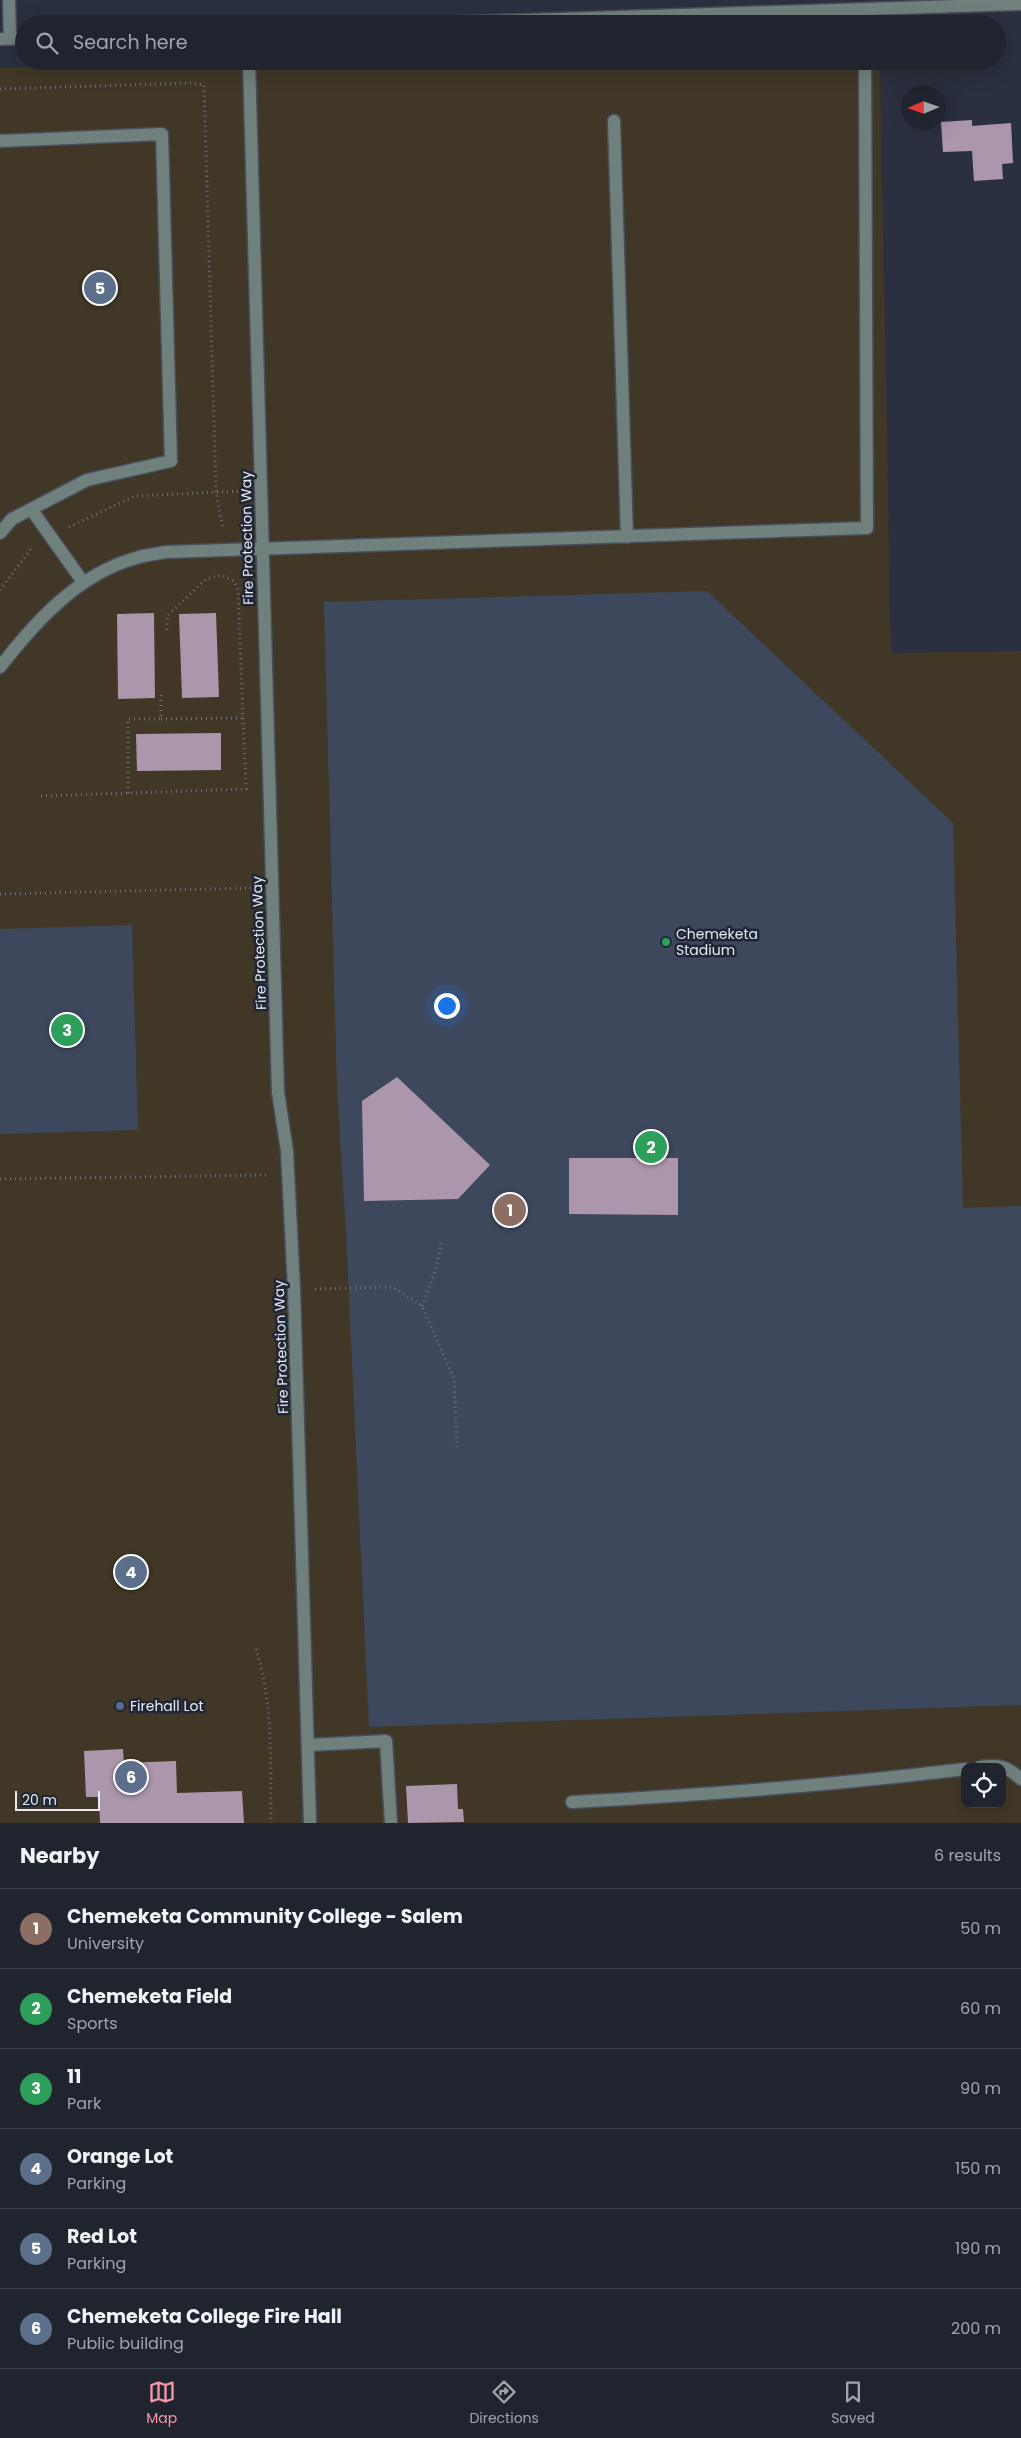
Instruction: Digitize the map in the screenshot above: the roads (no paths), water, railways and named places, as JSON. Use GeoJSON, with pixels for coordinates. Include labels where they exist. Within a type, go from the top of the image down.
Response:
{"type":"FeatureCollection","features":[{"type":"Feature","properties":{"kind":"street"},"geometry":{"type":"LineString","coordinates":[[5,38],[9,0]]}},
{"type":"Feature","properties":{"kind":"street"},"geometry":{"type":"LineString","coordinates":[[680,15],[864,9],[953,3],[1021,4]]}},
{"type":"Feature","properties":{"kind":"street"},"geometry":{"type":"LineString","coordinates":[[864,9],[864,15]]}},
{"type":"Feature","properties":{"kind":"street","name":"Fire Protection Way"},"geometry":{"type":"LineString","coordinates":[[249,70],[278,1092],[289,1174],[310,1823]]}},
{"type":"Feature","properties":{"kind":"street"},"geometry":{"type":"LineString","coordinates":[[0,668],[19,643],[54,606],[83,582],[135,558],[166,552],[867,528],[865,70]]}},
{"type":"Feature","properties":{"kind":"street"},"geometry":{"type":"LineString","coordinates":[[614,122],[627,537]]}},
{"type":"Feature","properties":{"kind":"street"},"geometry":{"type":"LineString","coordinates":[[0,140],[162,134],[171,461],[87,480],[12,519],[0,532]]}},
{"type":"Feature","properties":{"kind":"street"},"geometry":{"type":"LineString","coordinates":[[31,509],[83,582]]}},
{"type":"Feature","properties":{"kind":"street"},"geometry":{"type":"LineString","coordinates":[[308,1744],[386,1741],[391,1823]]}},
{"type":"Feature","properties":{"kind":"street"},"geometry":{"type":"LineString","coordinates":[[1006,1768],[1021,1779]]}},
{"type":"Feature","properties":{"kind":"street"},"geometry":{"type":"LineString","coordinates":[[572,1802],[699,1794],[961,1769]]}},
{"type":"Feature","properties":{"kind":"place","name":"Red Lot"},"geometry":{"type":"Point","coordinates":[100,288]}},
{"type":"Feature","properties":{"kind":"place","name":"Chemeketa Stadium"},"geometry":{"type":"Point","coordinates":[666,942]}},
{"type":"Feature","properties":{"kind":"place","name":"11"},"geometry":{"type":"Point","coordinates":[67,1030]}},
{"type":"Feature","properties":{"kind":"place","name":"Chemeketa Field"},"geometry":{"type":"Point","coordinates":[651,1147]}},
{"type":"Feature","properties":{"kind":"place","name":"Chemeketa Community College - Salem"},"geometry":{"type":"Point","coordinates":[510,1210]}},
{"type":"Feature","properties":{"kind":"place","name":"Orange Lot"},"geometry":{"type":"Point","coordinates":[131,1572]}},
{"type":"Feature","properties":{"kind":"place","name":"Firehall Lot"},"geometry":{"type":"Point","coordinates":[120,1706]}},
{"type":"Feature","properties":{"kind":"place","name":"Chemeketa College Fire Hall"},"geometry":{"type":"Point","coordinates":[131,1777]}}]}
